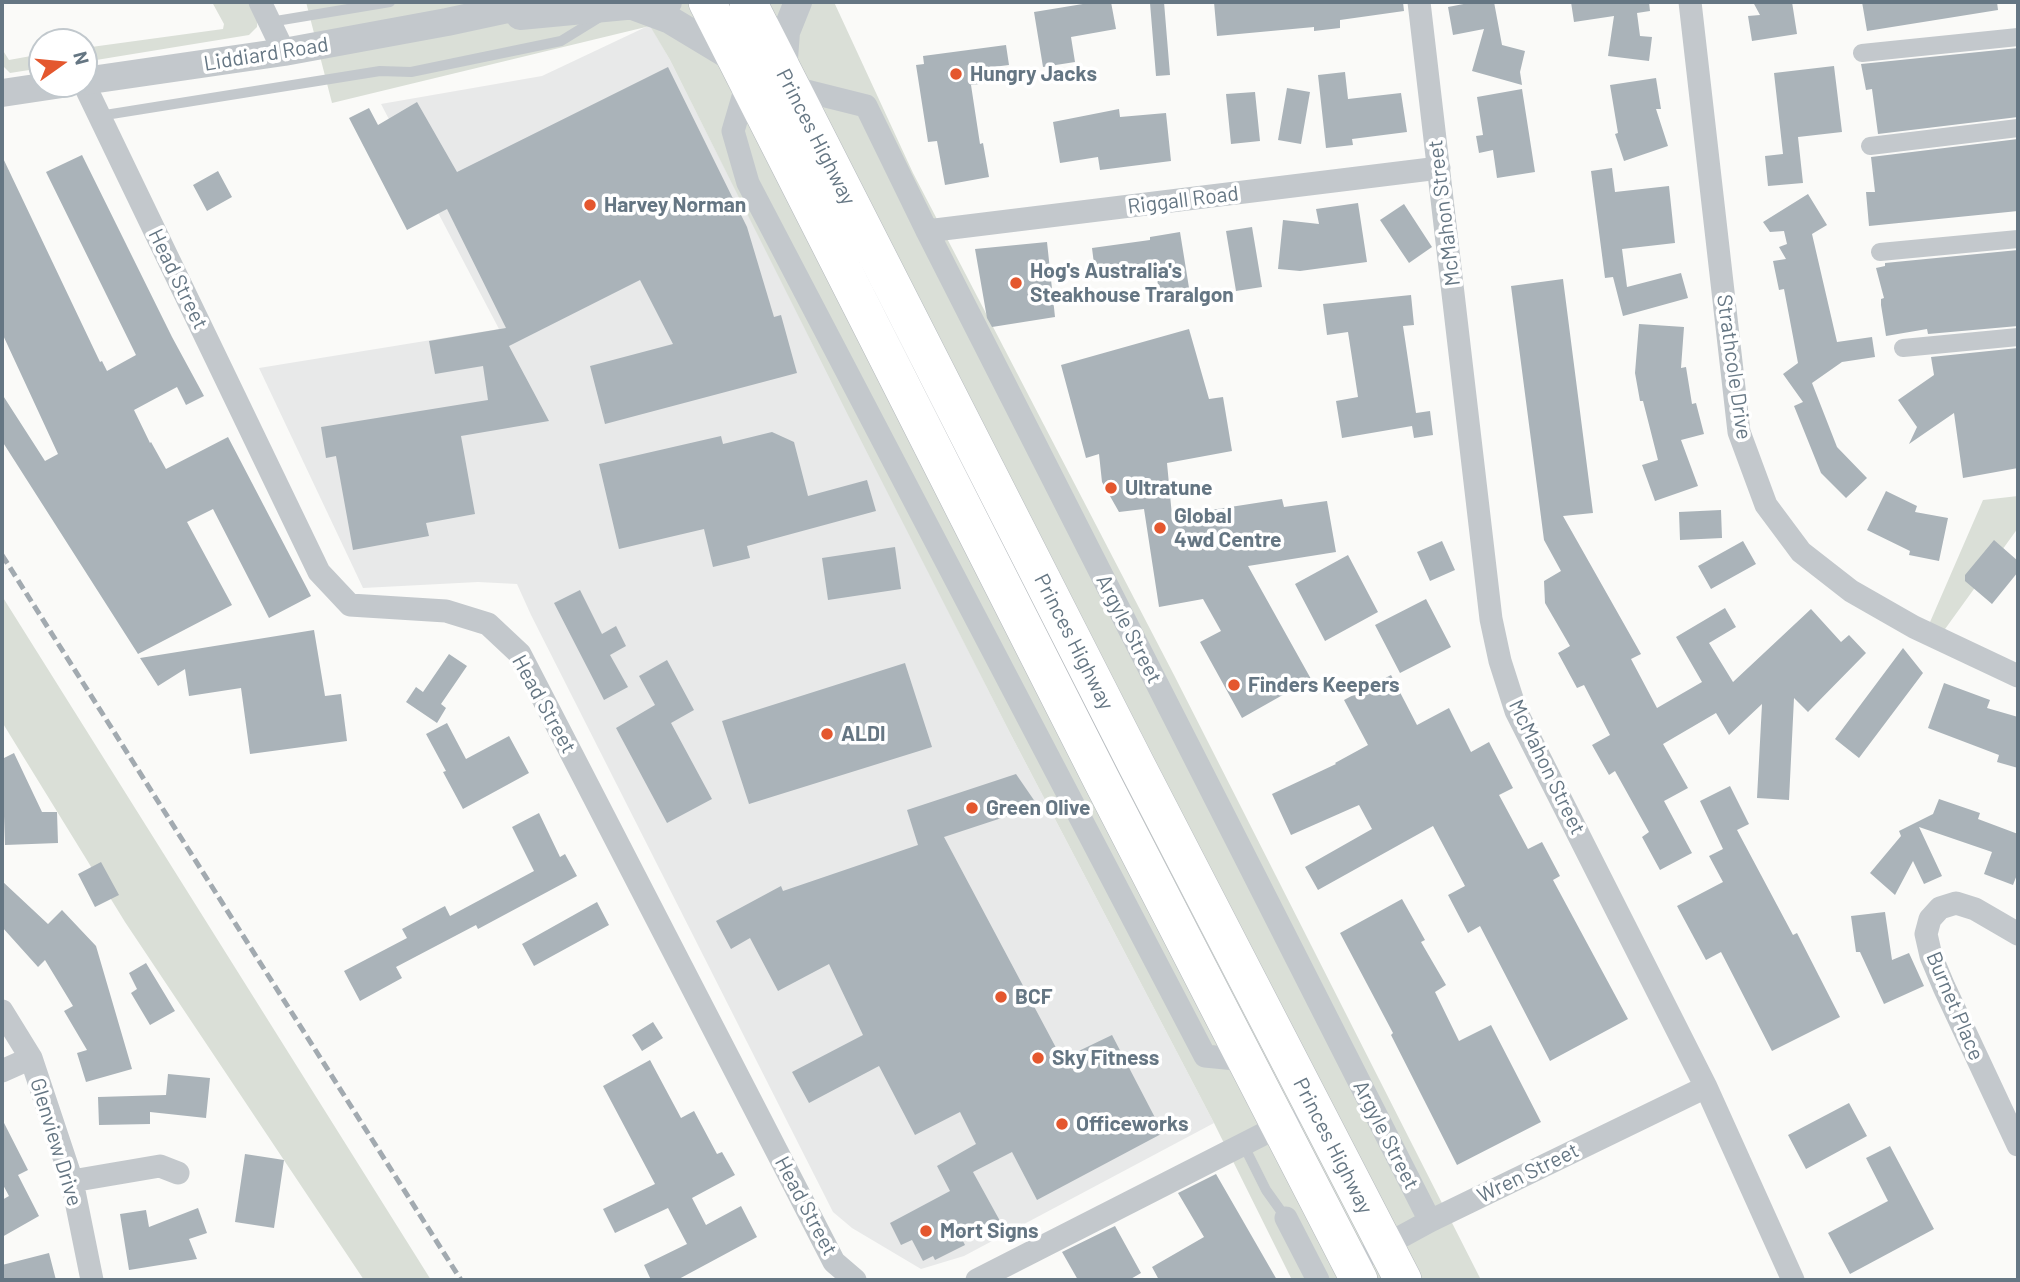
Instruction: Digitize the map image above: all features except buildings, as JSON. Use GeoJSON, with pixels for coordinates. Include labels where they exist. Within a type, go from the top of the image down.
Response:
{"type":"FeatureCollection","features":[{"type":"Feature","properties":{"kind":"highway","name":"Princes Highway"},"geometry":{"type":"LineString","coordinates":[[707,2],[1101,781],[1257,1040],[1313,1109],[1403,1280]]}},
{"type":"Feature","properties":{"kind":"highway","name":"Princes Highway"},"geometry":{"type":"LineString","coordinates":[[748,2],[1257,1040],[1279,1126],[1355,1272]]}},
{"type":"Feature","properties":{"kind":"street","name":"Liddiard Road"},"geometry":{"type":"LineString","coordinates":[[98,80],[284,52],[540,2]]}},
{"type":"Feature","properties":{"kind":"street","name":"Liddiard Road"},"geometry":{"type":"LineString","coordinates":[[447,22],[668,2]]}},
{"type":"Feature","properties":{"kind":"street"},"geometry":{"type":"LineString","coordinates":[[786,79],[786,32],[798,2]]}},
{"type":"Feature","properties":{"kind":"street","name":"McMahon Street"},"geometry":{"type":"LineString","coordinates":[[1419,2],[1491,619],[1500,661],[1516,711],[1706,1087],[1793,1280]]}},
{"type":"Feature","properties":{"kind":"street","name":"Strathcole Drive"},"geometry":{"type":"LineString","coordinates":[[1690,2],[1740,432],[1766,505],[1801,552],[1851,592],[1914,627],[2018,676]]}},
{"type":"Feature","properties":{"kind":"street"},"geometry":{"type":"LineString","coordinates":[[620,6],[670,20],[743,71]]}},
{"type":"Feature","properties":{"kind":"street"},"geometry":{"type":"LineString","coordinates":[[265,12],[284,52]]}},
{"type":"Feature","properties":{"kind":"street"},"geometry":{"type":"LineString","coordinates":[[1862,53],[2018,37]]}},
{"type":"Feature","properties":{"kind":"street","name":"Argyle Street"},"geometry":{"type":"LineString","coordinates":[[786,79],[866,106],[926,231],[1430,1221]]}},
{"type":"Feature","properties":{"kind":"street"},"geometry":{"type":"LineString","coordinates":[[4,90],[28,88]]}},
{"type":"Feature","properties":{"kind":"street","name":"Head Street"},"geometry":{"type":"LineString","coordinates":[[91,98],[319,572],[350,605],[446,611],[488,624],[520,654],[834,1262],[855,1280]]}},
{"type":"Feature","properties":{"kind":"street"},"geometry":{"type":"LineString","coordinates":[[1870,146],[2018,128]]}},
{"type":"Feature","properties":{"kind":"street","name":"Riggall Road"},"geometry":{"type":"LineString","coordinates":[[926,231],[1439,168]]}},
{"type":"Feature","properties":{"kind":"street"},"geometry":{"type":"LineString","coordinates":[[1880,252],[2018,239]]}},
{"type":"Feature","properties":{"kind":"street"},"geometry":{"type":"LineString","coordinates":[[1903,348],[2018,337]]}},
{"type":"Feature","properties":{"kind":"street","name":"Burnet Place"},"geometry":{"type":"LineString","coordinates":[[2018,934],[1975,909],[1956,903],[1940,908],[1930,919],[1926,934],[1931,956],[1944,987],[2018,1145]]}},
{"type":"Feature","properties":{"kind":"street","name":"Glenview Drive"},"geometry":{"type":"LineString","coordinates":[[2,1011],[31,1058],[72,1181],[92,1280]]}},
{"type":"Feature","properties":{"kind":"street"},"geometry":{"type":"LineString","coordinates":[[2,1071],[31,1058]]}},
{"type":"Feature","properties":{"kind":"street","name":"Wren Street"},"geometry":{"type":"LineString","coordinates":[[1355,1272],[1384,1245],[1706,1087]]}},
{"type":"Feature","properties":{"kind":"street"},"geometry":{"type":"LineString","coordinates":[[977,1280],[1009,1273],[1243,1144],[1313,1109]]}},
{"type":"Feature","properties":{"kind":"street"},"geometry":{"type":"LineString","coordinates":[[72,1181],[160,1166],[178,1173]]}},
{"type":"Feature","properties":{"kind":"street"},"geometry":{"type":"LineString","coordinates":[[1286,1218],[1318,1280]]}},
{"type":"Feature","properties":{"kind":"lane"},"geometry":{"type":"LineString","coordinates":[[265,12],[390,2]]}},
{"type":"Feature","properties":{"kind":"lane"},"geometry":{"type":"LineString","coordinates":[[99,116],[380,71],[411,72],[561,41],[620,6]]}},
{"type":"Feature","properties":{"kind":"lane"},"geometry":{"type":"LineString","coordinates":[[1243,1144],[1266,1191],[1286,1218]]}},
{"type":"Feature","properties":{"kind":"shaded area"},"geometry":{"type":"Polygon","coordinates":[[[212,2],[252,2],[258,15],[257,27],[249,35],[98,60],[98,46],[223,29],[224,24],[212,2]]]}},
{"type":"Feature","properties":{"kind":"shaded area"},"geometry":{"type":"Polygon","coordinates":[[[306,2],[834,2],[913,173],[1174,675],[1481,1280],[1292,1280],[1214,1123],[1010,733],[670,60],[650,26],[332,103],[306,2]]]}},
{"type":"Feature","properties":{"kind":"shaded area"},"geometry":{"type":"Polygon","coordinates":[[[650,25],[1010,733],[1214,1123],[964,1256],[921,1269],[852,1228],[833,1212],[517,584],[478,582],[363,588],[259,368],[499,329],[381,104],[542,76],[650,25]]]}},
{"type":"Feature","properties":{"kind":"shaded area"},"geometry":{"type":"Polygon","coordinates":[[[2,49],[9,60],[28,57],[28,70],[10,73],[2,65],[2,49]]]}},
{"type":"Feature","properties":{"kind":"shaded area"},"geometry":{"type":"Polygon","coordinates":[[[2018,496],[2018,528],[1940,636],[1927,629],[1983,500],[2018,496]]]}},
{"type":"Feature","properties":{"kind":"shaded area"},"geometry":{"type":"Polygon","coordinates":[[[2,596],[431,1280],[364,1280],[125,922],[2,722],[2,596]]]}},
{"type":"Feature","properties":{"kind":"railway"},"geometry":{"type":"LineString","coordinates":[[2,555],[461,1280]]}},
{"type":"Feature","properties":{"kind":"place","name":"Hungry Jacks"},"geometry":{"type":"Point","coordinates":[956,74]}},
{"type":"Feature","properties":{"kind":"place","name":"Harvey Norman"},"geometry":{"type":"Point","coordinates":[590,205]}},
{"type":"Feature","properties":{"kind":"place","name":"Hog's Australia's Steakhouse Traralgon"},"geometry":{"type":"Point","coordinates":[1016,283]}},
{"type":"Feature","properties":{"kind":"place","name":"Ultratune"},"geometry":{"type":"Point","coordinates":[1111,488]}},
{"type":"Feature","properties":{"kind":"place","name":"Global 4wd Centre"},"geometry":{"type":"Point","coordinates":[1160,528]}},
{"type":"Feature","properties":{"kind":"place","name":"Finders Keepers"},"geometry":{"type":"Point","coordinates":[1234,685]}},
{"type":"Feature","properties":{"kind":"place","name":"ALDI"},"geometry":{"type":"Point","coordinates":[827,734]}},
{"type":"Feature","properties":{"kind":"place","name":"Green Olive"},"geometry":{"type":"Point","coordinates":[972,808]}},
{"type":"Feature","properties":{"kind":"place","name":"BCF"},"geometry":{"type":"Point","coordinates":[1001,997]}},
{"type":"Feature","properties":{"kind":"place","name":"Sky Fitness"},"geometry":{"type":"Point","coordinates":[1038,1058]}},
{"type":"Feature","properties":{"kind":"place","name":"Officeworks"},"geometry":{"type":"Point","coordinates":[1062,1124]}},
{"type":"Feature","properties":{"kind":"place","name":"Mort Signs"},"geometry":{"type":"Point","coordinates":[926,1231]}}]}
